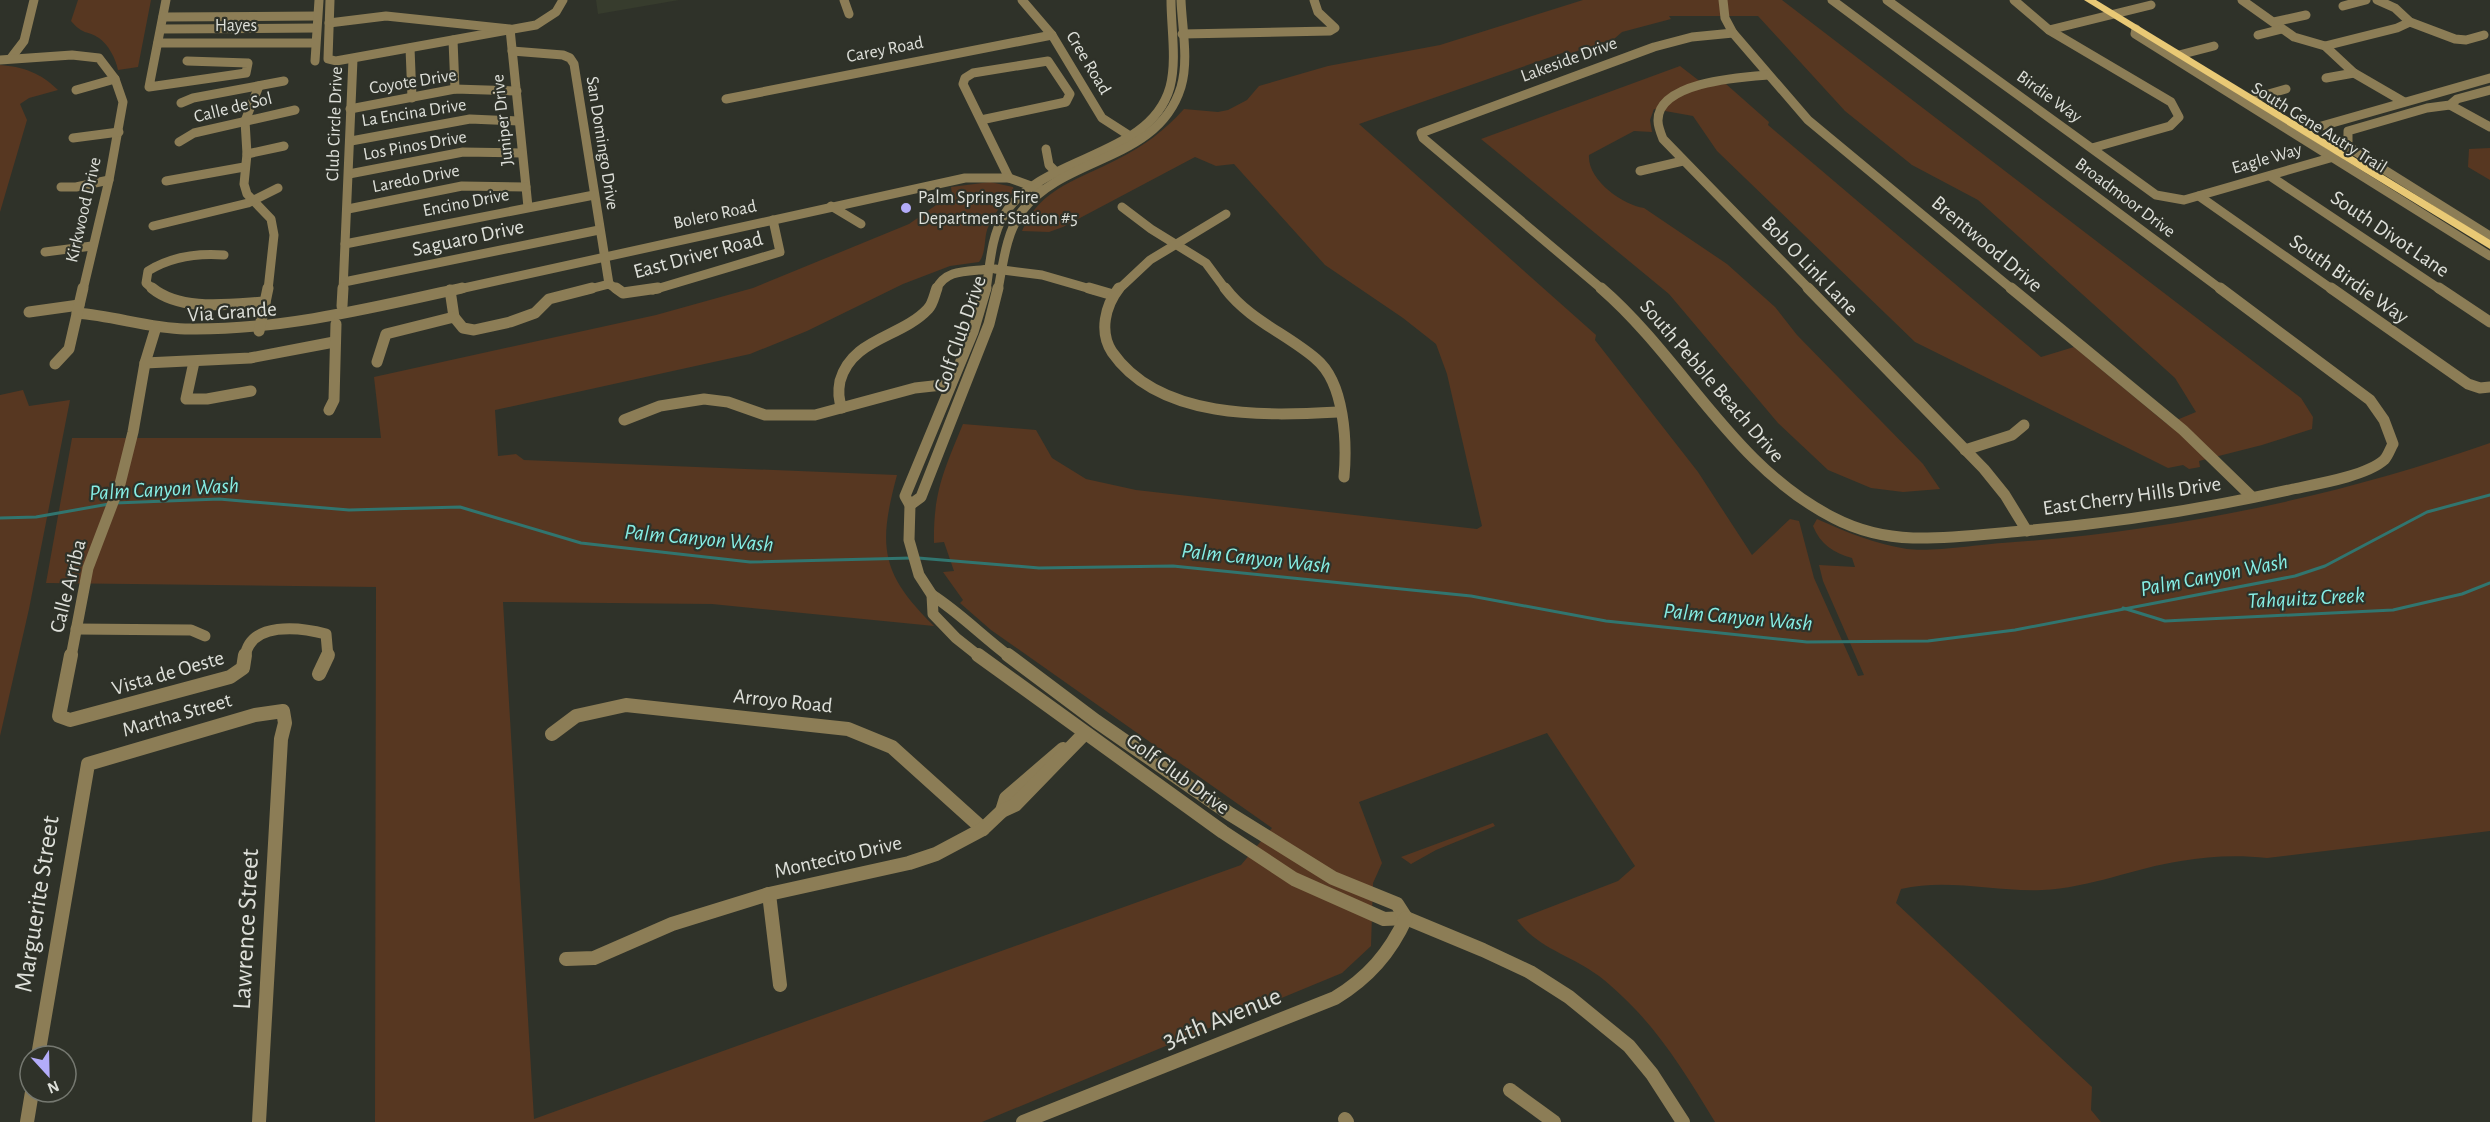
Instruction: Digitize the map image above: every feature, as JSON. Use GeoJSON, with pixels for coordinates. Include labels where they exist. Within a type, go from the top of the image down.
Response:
{"type":"FeatureCollection","features":[{"type":"Feature","properties":{"kind":"main road","name":"South Gene Autry Trail"},"geometry":{"type":"LineString","coordinates":[[2089,0],[2304,131],[2339,155],[2490,245]]}},
{"type":"Feature","properties":{"kind":"street"},"geometry":{"type":"LineString","coordinates":[[0,58],[11,58],[24,41],[34,0]]}},
{"type":"Feature","properties":{"kind":"street"},"geometry":{"type":"LineString","coordinates":[[166,0],[149,87],[246,73],[248,63],[242,61],[187,61]]}},
{"type":"Feature","properties":{"kind":"street"},"geometry":{"type":"LineString","coordinates":[[315,61],[314,43],[319,0]]}},
{"type":"Feature","properties":{"kind":"street"},"geometry":{"type":"LineString","coordinates":[[330,0],[328,59],[353,59]]}},
{"type":"Feature","properties":{"kind":"street","name":"Club Circle Drive"},"geometry":{"type":"LineString","coordinates":[[342,306],[353,59],[545,21],[560,8],[562,0]]}},
{"type":"Feature","properties":{"kind":"street"},"geometry":{"type":"LineString","coordinates":[[844,0],[849,14]]}},
{"type":"Feature","properties":{"kind":"street","name":"Cree Road"},"geometry":{"type":"LineString","coordinates":[[1022,0],[1052,34],[1102,118],[1130,136]]}},
{"type":"Feature","properties":{"kind":"street","name":"Golf Club Drive"},"geometry":{"type":"LineString","coordinates":[[1171,0],[1170,86],[1152,118],[1130,136],[1054,170],[1031,186],[1006,212],[997,228],[983,302],[905,496],[910,505],[909,540],[919,575],[932,595],[951,607],[979,634],[1096,721],[1303,861],[1333,878],[1397,904],[1406,918]]}},
{"type":"Feature","properties":{"kind":"street","name":"Golf Club Drive"},"geometry":{"type":"LineString","coordinates":[[910,505],[921,497],[956,409],[998,297],[1014,225],[1021,212],[1042,190],[1056,180],[1138,142],[1170,113],[1182,84],[1181,0]]}},
{"type":"Feature","properties":{"kind":"street"},"geometry":{"type":"LineString","coordinates":[[1182,34],[1330,31],[1335,28],[1318,12],[1314,0]]}},
{"type":"Feature","properties":{"kind":"street","name":"Brentwood Drive"},"geometry":{"type":"LineString","coordinates":[[1723,0],[1725,18],[1733,33],[1808,120],[2183,430],[2252,497]]}},
{"type":"Feature","properties":{"kind":"street","name":"Broadmoor Drive"},"geometry":{"type":"LineString","coordinates":[[1832,0],[2370,400],[2382,413],[2389,430]]}},
{"type":"Feature","properties":{"kind":"street","name":"Birdie Way"},"geometry":{"type":"LineString","coordinates":[[1887,0],[2156,195],[2172,200],[2199,196]]}},
{"type":"Feature","properties":{"kind":"street"},"geometry":{"type":"LineString","coordinates":[[2014,0],[2049,30],[2171,102],[2177,109],[2179,117],[2170,126],[2092,148]]}},
{"type":"Feature","properties":{"kind":"street"},"geometry":{"type":"LineString","coordinates":[[2242,0],[2294,37],[2325,46],[2354,73],[2404,102]]}},
{"type":"Feature","properties":{"kind":"street"},"geometry":{"type":"LineString","coordinates":[[2343,6],[2366,0]]}},
{"type":"Feature","properties":{"kind":"street"},"geometry":{"type":"LineString","coordinates":[[2383,1],[2401,12],[2410,22],[2455,39],[2466,40],[2484,35]]}},
{"type":"Feature","properties":{"kind":"street"},"geometry":{"type":"LineString","coordinates":[[2049,30],[2151,5]]}},
{"type":"Feature","properties":{"kind":"street"},"geometry":{"type":"LineString","coordinates":[[2274,22],[2306,15]]}},
{"type":"Feature","properties":{"kind":"street"},"geometry":{"type":"LineString","coordinates":[[163,17],[317,16]]}},
{"type":"Feature","properties":{"kind":"street"},"geometry":{"type":"LineString","coordinates":[[329,23],[386,16],[510,29]]}},
{"type":"Feature","properties":{"kind":"street"},"geometry":{"type":"LineString","coordinates":[[2325,46],[2397,28],[2410,22]]}},
{"type":"Feature","properties":{"kind":"street"},"geometry":{"type":"LineString","coordinates":[[161,29],[316,28]]}},
{"type":"Feature","properties":{"kind":"street","name":"Juniper Drive"},"geometry":{"type":"LineString","coordinates":[[510,29],[528,207]]}},
{"type":"Feature","properties":{"kind":"street","name":"South Gene Autry Trail"},"geometry":{"type":"LineString","coordinates":[[2136,29],[2135,34],[2144,40],[2339,155],[2490,256]]}},
{"type":"Feature","properties":{"kind":"street"},"geometry":{"type":"LineString","coordinates":[[2258,35],[2282,29]]}},
{"type":"Feature","properties":{"kind":"street","name":"Lakeside Drive"},"geometry":{"type":"LineString","coordinates":[[1421,133],[1654,47],[1692,37],[1733,33]]}},
{"type":"Feature","properties":{"kind":"street","name":"Carey Road"},"geometry":{"type":"LineString","coordinates":[[726,99],[1052,34]]}},
{"type":"Feature","properties":{"kind":"street"},"geometry":{"type":"LineString","coordinates":[[453,40],[455,89]]}},
{"type":"Feature","properties":{"kind":"street","name":"Hayes"},"geometry":{"type":"LineString","coordinates":[[158,43],[314,43]]}},
{"type":"Feature","properties":{"kind":"street"},"geometry":{"type":"LineString","coordinates":[[2179,55],[2214,46]]}},
{"type":"Feature","properties":{"kind":"street"},"geometry":{"type":"LineString","coordinates":[[410,48],[412,98]]}},
{"type":"Feature","properties":{"kind":"street","name":"San Domingo Drive"},"geometry":{"type":"LineString","coordinates":[[513,51],[563,55],[570,58],[609,284]]}},
{"type":"Feature","properties":{"kind":"street","name":"Kirkwood Drive"},"geometry":{"type":"LineString","coordinates":[[11,58],[88,55],[104,62],[115,79],[123,102],[109,180],[69,349],[55,364]]}},
{"type":"Feature","properties":{"kind":"street"},"geometry":{"type":"LineString","coordinates":[[981,120],[1066,102],[1070,94],[1052,63],[1048,61],[1035,61],[973,73],[965,78],[963,84],[1009,178]]}},
{"type":"Feature","properties":{"kind":"street"},"geometry":{"type":"LineString","coordinates":[[2326,78],[2354,73]]}},
{"type":"Feature","properties":{"kind":"street","name":"Bob O Link Lane"},"geometry":{"type":"LineString","coordinates":[[1768,75],[1701,84],[1678,93],[1658,112],[1659,131],[1683,161],[1965,450],[2005,495],[2027,531]]}},
{"type":"Feature","properties":{"kind":"street"},"geometry":{"type":"LineString","coordinates":[[2304,131],[2490,78]]}},
{"type":"Feature","properties":{"kind":"street"},"geometry":{"type":"LineString","coordinates":[[76,90],[115,79]]}},
{"type":"Feature","properties":{"kind":"street"},"geometry":{"type":"LineString","coordinates":[[181,103],[194,98],[284,81]]}},
{"type":"Feature","properties":{"kind":"street"},"geometry":{"type":"LineString","coordinates":[[259,86],[245,120],[247,154],[244,167],[246,194],[268,214],[274,226],[268,293],[260,328]]}},
{"type":"Feature","properties":{"kind":"street","name":"Coyote Drive"},"geometry":{"type":"LineString","coordinates":[[350,109],[455,89],[517,91]]}},
{"type":"Feature","properties":{"kind":"street"},"geometry":{"type":"LineString","coordinates":[[2251,99],[2286,89]]}},
{"type":"Feature","properties":{"kind":"street"},"geometry":{"type":"LineString","coordinates":[[2490,90],[2457,99],[2450,105],[2427,108],[2348,131],[2348,145],[2490,236]]}},
{"type":"Feature","properties":{"kind":"street"},"geometry":{"type":"LineString","coordinates":[[2450,105],[2490,127]]}},
{"type":"Feature","properties":{"kind":"street","name":"Calle de Sol"},"geometry":{"type":"LineString","coordinates":[[179,142],[194,133],[295,110]]}},
{"type":"Feature","properties":{"kind":"street","name":"La Encina Drive"},"geometry":{"type":"LineString","coordinates":[[351,141],[452,122],[518,121]]}},
{"type":"Feature","properties":{"kind":"street"},"geometry":{"type":"LineString","coordinates":[[73,138],[119,132]]}},
{"type":"Feature","properties":{"kind":"street","name":"South Pebble Beach Drive"},"geometry":{"type":"LineString","coordinates":[[1421,133],[1423,138],[1488,188],[1640,324],[1767,475],[1806,504],[1848,523]]}},
{"type":"Feature","properties":{"kind":"street"},"geometry":{"type":"LineString","coordinates":[[247,154],[285,146]]}},
{"type":"Feature","properties":{"kind":"street"},"geometry":{"type":"LineString","coordinates":[[1046,148],[1049,165],[1054,170]]}},
{"type":"Feature","properties":{"kind":"street","name":"Los Pinos Drive"},"geometry":{"type":"LineString","coordinates":[[349,174],[463,152],[522,153]]}},
{"type":"Feature","properties":{"kind":"street","name":"Eagle Way"},"geometry":{"type":"LineString","coordinates":[[2199,196],[2339,155]]}},
{"type":"Feature","properties":{"kind":"street"},"geometry":{"type":"LineString","coordinates":[[1640,171],[1683,161]]}},
{"type":"Feature","properties":{"kind":"street"},"geometry":{"type":"LineString","coordinates":[[166,181],[244,167]]}},
{"type":"Feature","properties":{"kind":"street","name":"South Divot Lane"},"geometry":{"type":"LineString","coordinates":[[2270,176],[2490,322]]}},
{"type":"Feature","properties":{"kind":"street","name":"Bolero Road"},"geometry":{"type":"LineString","coordinates":[[373,308],[965,178],[1009,178],[1042,190]]}},
{"type":"Feature","properties":{"kind":"street"},"geometry":{"type":"LineString","coordinates":[[60,187],[76,188],[109,180]]}},
{"type":"Feature","properties":{"kind":"street","name":"Laredo Drive"},"geometry":{"type":"LineString","coordinates":[[348,209],[462,186],[526,187]]}},
{"type":"Feature","properties":{"kind":"street"},"geometry":{"type":"LineString","coordinates":[[153,226],[167,219],[211,213],[254,200],[278,188]]}},
{"type":"Feature","properties":{"kind":"street","name":"Encino Drive"},"geometry":{"type":"LineString","coordinates":[[345,244],[594,195]]}},
{"type":"Feature","properties":{"kind":"street","name":"South Birdie Way"},"geometry":{"type":"LineString","coordinates":[[2199,196],[2468,384],[2485,388]]}},
{"type":"Feature","properties":{"kind":"street"},"geometry":{"type":"LineString","coordinates":[[831,206],[861,224]]}},
{"type":"Feature","properties":{"kind":"street"},"geometry":{"type":"LineString","coordinates":[[1122,207],[1177,246],[1206,263],[1238,305],[1253,318],[1317,360],[1333,382],[1347,445],[1344,477]]}},
{"type":"Feature","properties":{"kind":"street"},"geometry":{"type":"LineString","coordinates":[[1226,214],[1145,265],[1115,292],[1104,324],[1106,341],[1112,355],[1130,375],[1175,397],[1238,412],[1287,415],[1338,412]]}},
{"type":"Feature","properties":{"kind":"street","name":"East Driver Road"},"geometry":{"type":"LineString","coordinates":[[454,317],[464,328],[474,330],[535,313],[549,299],[609,284],[623,293],[645,292],[780,252],[780,239],[773,220]]}},
{"type":"Feature","properties":{"kind":"street","name":"Saguaro Drive"},"geometry":{"type":"LineString","coordinates":[[344,282],[599,230]]}},
{"type":"Feature","properties":{"kind":"street"},"geometry":{"type":"LineString","coordinates":[[45,252],[92,246]]}},
{"type":"Feature","properties":{"kind":"street"},"geometry":{"type":"LineString","coordinates":[[224,255],[193,255],[168,260],[148,271],[145,277],[146,283],[153,291],[189,302],[265,302]]}},
{"type":"Feature","properties":{"kind":"street"},"geometry":{"type":"LineString","coordinates":[[842,408],[837,400],[840,370],[858,353],[887,339],[890,334],[927,310],[933,301],[936,287],[943,278],[954,273],[1003,269],[1042,275],[1115,292]]}},
{"type":"Feature","properties":{"kind":"street"},"geometry":{"type":"LineString","coordinates":[[377,362],[386,334],[454,317],[450,290]]}},
{"type":"Feature","properties":{"kind":"street","name":"Via Grande"},"geometry":{"type":"LineString","coordinates":[[29,312],[78,309],[96,315],[102,322],[155,330],[214,335],[373,308]]}},
{"type":"Feature","properties":{"kind":"street"},"geometry":{"type":"LineString","coordinates":[[329,410],[333,400],[336,324]]}},
{"type":"Feature","properties":{"kind":"street","name":"Calle Arriba"},"geometry":{"type":"LineString","coordinates":[[59,716],[88,568],[120,484],[133,432],[145,363],[155,330]]}},
{"type":"Feature","properties":{"kind":"street"},"geometry":{"type":"LineString","coordinates":[[145,363],[250,358],[334,342]]}},
{"type":"Feature","properties":{"kind":"street"},"geometry":{"type":"LineString","coordinates":[[194,362],[186,399],[217,398],[250,391]]}},
{"type":"Feature","properties":{"kind":"street"},"geometry":{"type":"LineString","coordinates":[[624,420],[660,406],[704,399],[729,402],[762,412],[765,415],[791,417],[815,415],[915,388],[951,384]]}},
{"type":"Feature","properties":{"kind":"street"},"geometry":{"type":"LineString","coordinates":[[1965,450],[2012,435],[2024,424]]}},
{"type":"Feature","properties":{"kind":"street","name":"East Cherry Hills Drive"},"geometry":{"type":"LineString","coordinates":[[1848,523],[1908,538],[1940,538],[2114,521],[2252,497],[2315,484],[2364,470],[2384,461],[2392,444],[2389,430]]}},
{"type":"Feature","properties":{"kind":"street","name":"Golf Club Drive"},"geometry":{"type":"LineString","coordinates":[[932,595],[933,614],[956,638],[1085,733],[1294,879],[1384,919],[1406,918],[1482,950],[1530,972],[1569,997],[1604,1023],[1629,1046],[1652,1074],[1683,1122]]}},
{"type":"Feature","properties":{"kind":"street"},"geometry":{"type":"LineString","coordinates":[[76,629],[191,630],[205,636]]}},
{"type":"Feature","properties":{"kind":"street","name":"Vista de Oeste"},"geometry":{"type":"LineString","coordinates":[[59,716],[70,720],[238,674],[246,664],[247,648],[251,640],[268,631],[326,634],[328,658],[319,674]]}},
{"type":"Feature","properties":{"kind":"street","name":"Arroyo Road"},"geometry":{"type":"LineString","coordinates":[[552,734],[576,716],[626,705],[848,729],[892,747],[983,829]]}},
{"type":"Feature","properties":{"kind":"street","name":"Martha Street"},"geometry":{"type":"LineString","coordinates":[[81,796],[87,764],[128,751],[255,715],[283,711],[285,723],[281,739]]}},
{"type":"Feature","properties":{"kind":"street","name":"Montecito Drive"},"geometry":{"type":"LineString","coordinates":[[566,959],[594,958],[672,924],[769,894],[909,863],[936,854],[983,829],[1002,811],[1015,805],[1039,783],[1096,721]]}},
{"type":"Feature","properties":{"kind":"street","name":"Lawrence Street"},"geometry":{"type":"LineString","coordinates":[[259,1122],[281,739]]}},
{"type":"Feature","properties":{"kind":"street","name":"Marguerite Street"},"geometry":{"type":"LineString","coordinates":[[40,1044],[81,796]]}},
{"type":"Feature","properties":{"kind":"street"},"geometry":{"type":"LineString","coordinates":[[769,894],[780,985]]}},
{"type":"Feature","properties":{"kind":"street","name":"34th Avenue"},"geometry":{"type":"LineString","coordinates":[[1023,1122],[1335,998],[1370,975],[1395,943],[1406,918]]}},
{"type":"Feature","properties":{"kind":"street"},"geometry":{"type":"LineString","coordinates":[[1510,1090],[1554,1122]]}},
{"type":"Feature","properties":{"kind":"street"},"geometry":{"type":"LineString","coordinates":[[27,1122],[30,1104]]}},
{"type":"Feature","properties":{"kind":"shaded area"},"geometry":{"type":"Polygon","coordinates":[[[78,0],[151,0],[138,67],[118,70],[105,44],[95,36],[79,29],[71,21],[78,0]]]}},
{"type":"Feature","properties":{"kind":"shaded area"},"geometry":{"type":"Polygon","coordinates":[[[596,0],[679,0],[598,14],[596,0]]]}},
{"type":"Feature","properties":{"kind":"shaded area"},"geometry":{"type":"Polygon","coordinates":[[[1583,0],[1782,0],[2301,398],[2313,417],[2312,429],[2199,461],[2200,467],[2189,469],[2183,465],[2168,468],[1915,342],[1717,151],[1693,116],[1654,109],[1650,120],[1652,132],[1634,131],[1589,155],[1590,164],[1600,182],[1617,197],[1644,208],[1727,264],[1775,307],[1797,335],[1923,464],[1940,489],[1903,492],[1871,488],[1828,470],[1778,423],[1669,294],[1481,139],[1680,66],[1706,86],[1726,84],[1769,122],[1768,125],[2041,357],[2074,347],[2167,424],[2196,412],[2175,378],[1978,200],[1912,165],[1845,111],[1758,16],[1669,16],[1671,19],[1622,32],[1614,39],[1571,53],[1568,51],[1359,124],[1596,335],[1595,340],[1698,472],[1752,555],[1790,519],[1799,521],[1814,578],[1858,676],[1864,675],[1823,581],[1819,565],[1855,567],[1852,558],[1834,550],[1820,538],[1813,526],[1817,519],[1861,537],[1917,550],[2064,538],[2249,510],[2371,480],[2490,443],[2490,831],[2267,858],[2235,856],[2192,859],[2077,886],[2042,890],[1954,885],[1901,889],[1896,903],[2092,1087],[2091,1110],[2101,1122],[1715,1122],[1677,1062],[1635,1009],[1599,976],[1545,945],[1517,920],[1618,881],[1635,866],[1547,733],[1359,802],[1382,863],[1373,883],[1371,946],[1342,973],[982,1122],[375,1122],[376,587],[46,583],[72,438],[381,438],[374,377],[656,315],[753,288],[909,224],[952,194],[951,187],[990,182],[1013,187],[1014,191],[989,224],[983,255],[979,262],[950,266],[903,284],[807,331],[750,354],[495,410],[498,456],[516,454],[524,460],[897,475],[887,521],[888,557],[903,590],[934,626],[712,604],[503,602],[534,1119],[1241,865],[1272,828],[991,630],[960,603],[963,600],[943,572],[954,571],[944,542],[934,543],[934,525],[941,482],[963,424],[1036,430],[1052,458],[1086,479],[1136,490],[1477,529],[1482,526],[1447,374],[1436,344],[1403,318],[1325,265],[1234,164],[1216,166],[1195,157],[1063,227],[1049,232],[1022,231],[1039,204],[1051,194],[1136,149],[1161,131],[1184,109],[1218,112],[1228,110],[1247,100],[1259,86],[1328,66],[1440,45],[1583,0]]]}},
{"type":"Feature","properties":{"kind":"shaded area"},"geometry":{"type":"Polygon","coordinates":[[[0,65],[32,72],[58,90],[29,98],[20,104],[27,120],[0,212],[0,65]]]}},
{"type":"Feature","properties":{"kind":"shaded area"},"geometry":{"type":"Polygon","coordinates":[[[2490,148],[2490,180],[2468,167],[2469,149],[2490,148]]]}},
{"type":"Feature","properties":{"kind":"shaded area"},"geometry":{"type":"Polygon","coordinates":[[[23,390],[29,406],[70,400],[29,609],[0,736],[0,395],[23,390]]]}},
{"type":"Feature","properties":{"kind":"shaded area"},"geometry":{"type":"Polygon","coordinates":[[[1493,823],[1495,826],[1436,850],[1411,864],[1401,857],[1493,823]]]}},
{"type":"Feature","properties":{"kind":"waterway","name":"Palm Canyon Wash"},"geometry":{"type":"LineString","coordinates":[[2125,609],[2295,576],[2325,566],[2427,512],[2490,495]]}},
{"type":"Feature","properties":{"kind":"waterway","name":"Palm Canyon Wash"},"geometry":{"type":"LineString","coordinates":[[115,503],[219,499],[349,510],[460,507],[581,543],[750,562],[912,558]]}},
{"type":"Feature","properties":{"kind":"waterway","name":"Palm Canyon Wash"},"geometry":{"type":"LineString","coordinates":[[0,518],[36,517],[109,504]]}},
{"type":"Feature","properties":{"kind":"waterway","name":"Palm Canyon Wash"},"geometry":{"type":"LineString","coordinates":[[918,558],[1039,568],[1173,566],[1471,596],[1606,621],[1807,642],[1928,641],[2015,630],[2125,609]]}},
{"type":"Feature","properties":{"kind":"waterway","name":"Tahquitz Creek"},"geometry":{"type":"LineString","coordinates":[[2125,609],[2165,621],[2393,610],[2462,594],[2490,583]]}},
{"type":"Feature","properties":{"kind":"place","name":"Palm Springs Fire Department Station #5"},"geometry":{"type":"Point","coordinates":[906,208]}}]}
